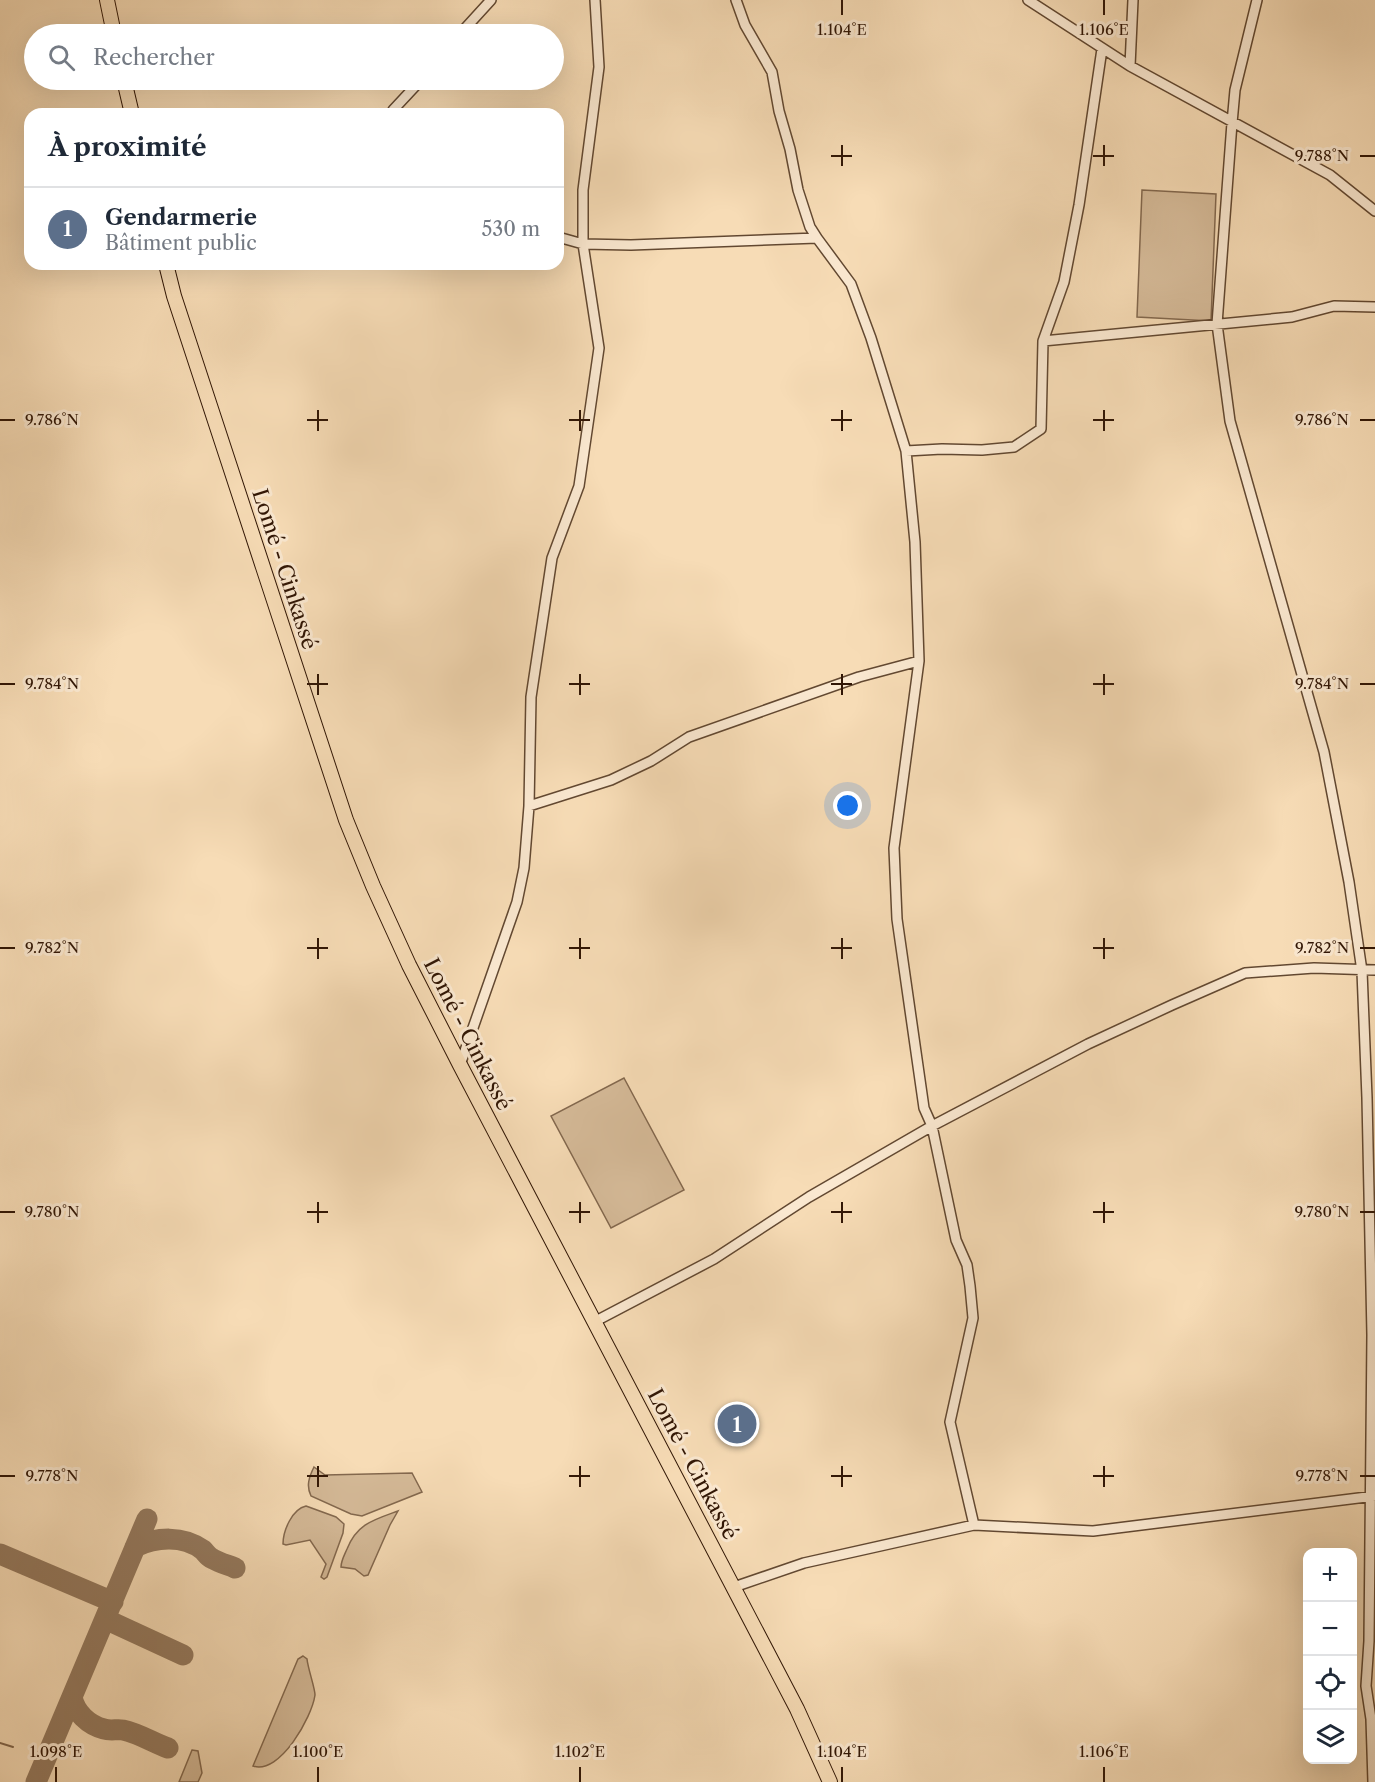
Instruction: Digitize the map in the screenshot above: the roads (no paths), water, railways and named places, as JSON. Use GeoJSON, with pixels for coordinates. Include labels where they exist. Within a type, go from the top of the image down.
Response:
{"type":"FeatureCollection","features":[{"type":"Feature","properties":{"kind":"highway"},"geometry":{"type":"LineString","coordinates":[[107,0],[112,24]]}},
{"type":"Feature","properties":{"kind":"highway"},"geometry":{"type":"LineString","coordinates":[[126,90],[131,108]]}},
{"type":"Feature","properties":{"kind":"highway","name":"Lomé - Cinkassé"},"geometry":{"type":"LineString","coordinates":[[168,270],[244,514],[346,820],[373,886],[405,956],[460,1065],[797,1709],[830,1782]]}},
{"type":"Feature","properties":{"kind":"street"},"geometry":{"type":"LineString","coordinates":[[469,24],[491,0]]}},
{"type":"Feature","properties":{"kind":"street"},"geometry":{"type":"LineString","coordinates":[[460,1065],[516,902],[524,868],[529,806],[531,697],[552,558],[579,486],[599,348],[583,244],[582,190],[599,67],[595,0]]}},
{"type":"Feature","properties":{"kind":"street"},"geometry":{"type":"LineString","coordinates":[[736,0],[745,25],[772,72],[798,190],[810,227],[851,284],[871,338],[906,451],[915,542],[919,661],[894,848],[897,919],[924,1108],[932,1126],[956,1240],[967,1265],[970,1286],[972,1318],[950,1422],[974,1525]]}},
{"type":"Feature","properties":{"kind":"street"},"geometry":{"type":"LineString","coordinates":[[1028,0],[1130,66],[1330,175],[1375,211]]}},
{"type":"Feature","properties":{"kind":"street"},"geometry":{"type":"LineString","coordinates":[[1130,66],[1133,0]]}},
{"type":"Feature","properties":{"kind":"street"},"geometry":{"type":"LineString","coordinates":[[1257,0],[1235,90],[1217,324],[1230,421],[1324,752],[1349,882],[1362,970],[1372,1323],[1373,1496],[1366,1686],[1371,1719],[1373,1782]]}},
{"type":"Feature","properties":{"kind":"street"},"geometry":{"type":"LineString","coordinates":[[906,451],[942,448],[982,450],[1014,447],[1041,429],[1043,341],[1064,282],[1079,205],[1102,49]]}},
{"type":"Feature","properties":{"kind":"street"},"geometry":{"type":"LineString","coordinates":[[395,108],[412,90]]}},
{"type":"Feature","properties":{"kind":"street"},"geometry":{"type":"LineString","coordinates":[[564,239],[583,244],[680,244],[707,241],[817,238]]}},
{"type":"Feature","properties":{"kind":"street"},"geometry":{"type":"LineString","coordinates":[[1043,341],[1292,317],[1334,306],[1375,307]]}},
{"type":"Feature","properties":{"kind":"street"},"geometry":{"type":"LineString","coordinates":[[529,806],[611,780],[651,761],[689,737],[859,677],[919,661]]}},
{"type":"Feature","properties":{"kind":"street"},"geometry":{"type":"LineString","coordinates":[[594,1322],[714,1259],[809,1197],[932,1126],[1088,1044],[1245,973],[1314,968],[1375,970]]}},
{"type":"Feature","properties":{"kind":"street"},"geometry":{"type":"LineString","coordinates":[[734,1587],[804,1563],[974,1525],[1093,1531],[1373,1496]]}},
{"type":"Feature","properties":{"kind":"waterway"},"geometry":{"type":"LineString","coordinates":[[0,1743],[13,1747]]}},
{"type":"Feature","properties":{"kind":"place","name":"Gendarmerie"},"geometry":{"type":"Point","coordinates":[737,1424]}}]}
